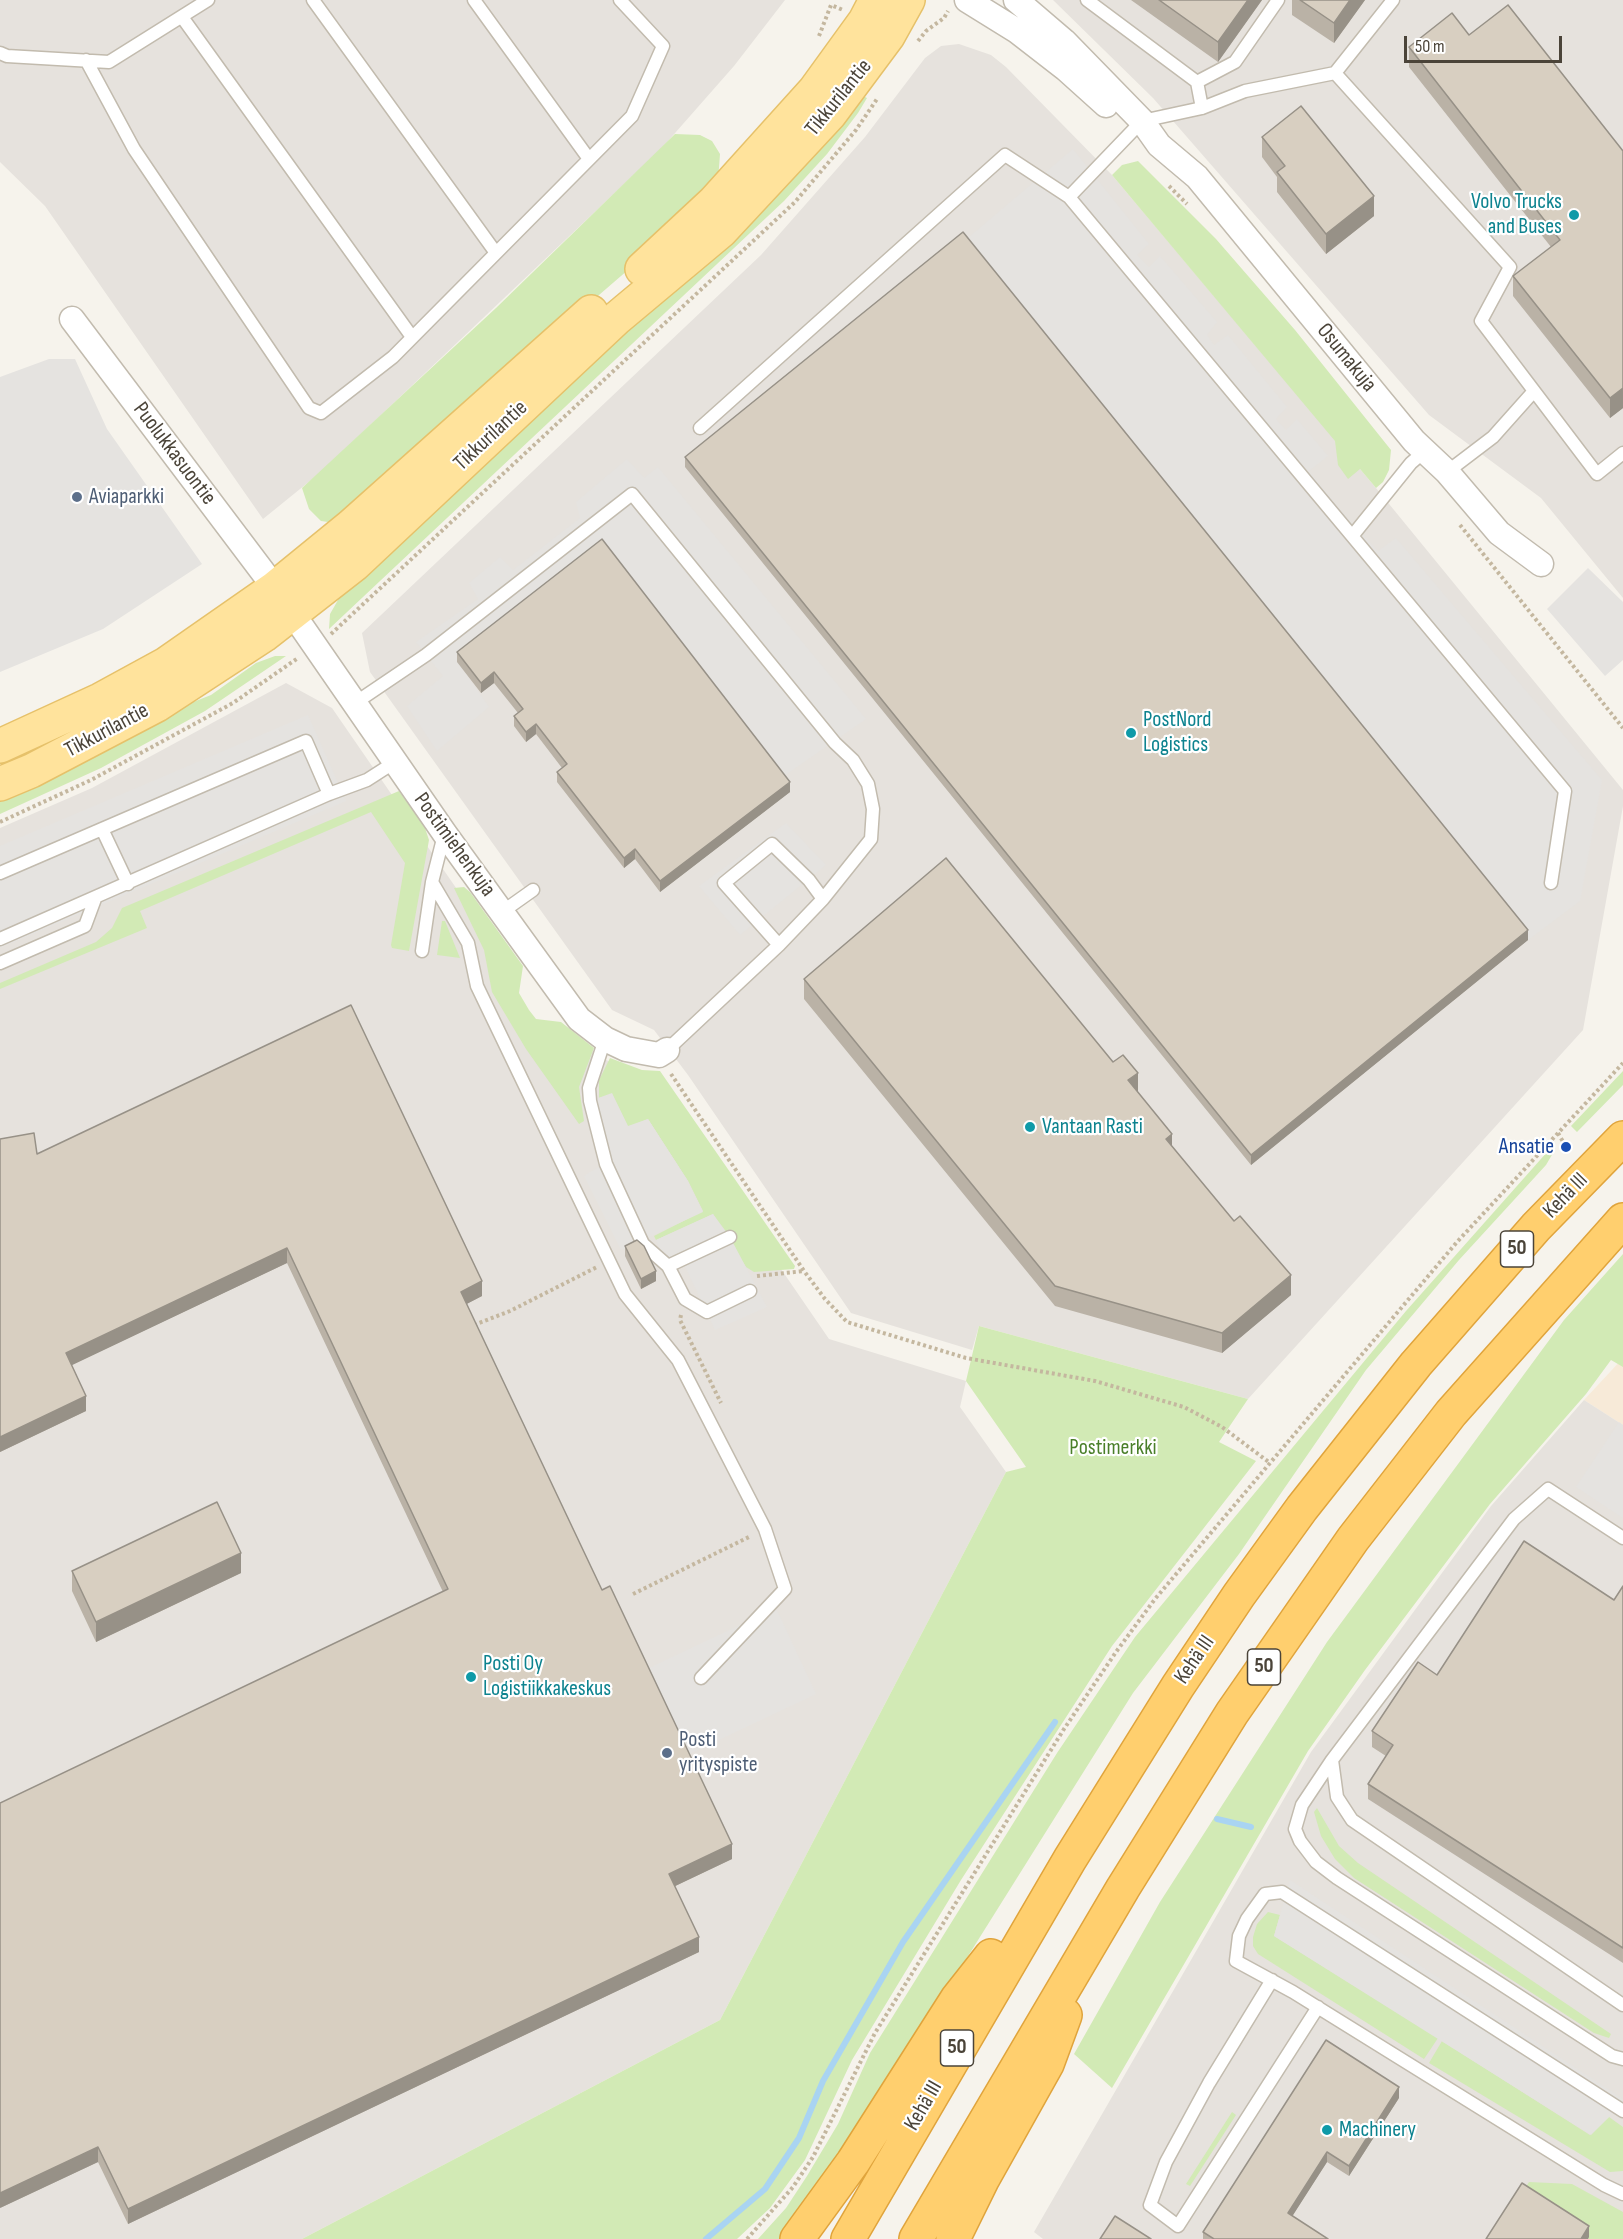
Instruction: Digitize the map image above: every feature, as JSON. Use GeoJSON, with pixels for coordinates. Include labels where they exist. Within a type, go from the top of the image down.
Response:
{"type":"FeatureCollection","features":[{"type":"Feature","properties":{"kind":"highway","name":"Kehä III"},"geometry":{"type":"LineString","coordinates":[[848,2239],[1070,1859],[1178,1686],[1239,1595],[1302,1508],[1424,1356],[1536,1227],[1623,1138]]}},
{"type":"Feature","properties":{"kind":"highway","name":"50"},"geometry":{"type":"LineString","coordinates":[[916,2239],[1095,1935],[1232,1713],[1360,1530],[1451,1413],[1623,1220]]}},
{"type":"Feature","properties":{"kind":"highway"},"geometry":{"type":"LineString","coordinates":[[797,2239],[853,2162],[957,1999],[1070,1859]]}},
{"type":"Feature","properties":{"kind":"highway"},"geometry":{"type":"LineString","coordinates":[[954,2239],[982,2180],[1047,2064],[1095,1935]]}},
{"type":"Feature","properties":{"kind":"main road","name":"Tikkurilantie"},"geometry":{"type":"LineString","coordinates":[[0,784],[31,771],[157,705],[285,601],[351,526],[666,248],[714,202],[815,90],[859,29],[876,0]]}},
{"type":"Feature","properties":{"kind":"main road","name":"Tikkurilantie"},"geometry":{"type":"LineString","coordinates":[[0,746],[100,700],[355,564],[617,318],[721,231],[830,114],[888,36],[908,0]]}},
{"type":"Feature","properties":{"kind":"street","name":"Osumakuja"},"geometry":{"type":"LineString","coordinates":[[967,0],[998,17],[1066,69],[1138,126],[1197,177],[1425,451],[1447,472],[1499,533],[1541,564]]}},
{"type":"Feature","properties":{"kind":"street","name":"Osumakuja"},"geometry":{"type":"LineString","coordinates":[[1016,0],[1064,41],[1138,126]]}},
{"type":"Feature","properties":{"kind":"street","name":"Puolukkasuontie"},"geometry":{"type":"LineString","coordinates":[[72,320],[285,601]]}},
{"type":"Feature","properties":{"kind":"street","name":"Postimiehenkuja"},"geometry":{"type":"LineString","coordinates":[[285,601],[445,834],[573,1012],[604,1039],[626,1049],[659,1055],[667,1050]]}},
{"type":"Feature","properties":{"kind":"lane"},"geometry":{"type":"LineString","coordinates":[[0,53],[7,56],[109,62],[208,0]]}},
{"type":"Feature","properties":{"kind":"lane"},"geometry":{"type":"LineString","coordinates":[[313,0],[496,253]]}},
{"type":"Feature","properties":{"kind":"lane"},"geometry":{"type":"LineString","coordinates":[[474,0],[589,159]]}},
{"type":"Feature","properties":{"kind":"lane"},"geometry":{"type":"LineString","coordinates":[[86,60],[134,149],[309,408],[321,412],[393,357],[632,116],[663,46],[620,0]]}},
{"type":"Feature","properties":{"kind":"lane"},"geometry":{"type":"LineString","coordinates":[[1087,0],[1197,82],[1202,108]]}},
{"type":"Feature","properties":{"kind":"lane"},"geometry":{"type":"LineString","coordinates":[[1197,82],[1235,62],[1278,0]]}},
{"type":"Feature","properties":{"kind":"lane"},"geometry":{"type":"LineString","coordinates":[[1069,197],[1138,126],[1202,108],[1245,91],[1335,73],[1393,0]]}},
{"type":"Feature","properties":{"kind":"lane"},"geometry":{"type":"LineString","coordinates":[[182,16],[412,337]]}},
{"type":"Feature","properties":{"kind":"lane"},"geometry":{"type":"LineString","coordinates":[[1335,73],[1510,267],[1481,321],[1534,391],[1597,474],[1623,453]]}},
{"type":"Feature","properties":{"kind":"lane"},"geometry":{"type":"LineString","coordinates":[[700,428],[1005,155],[1069,197],[1565,791],[1551,883]]}},
{"type":"Feature","properties":{"kind":"lane"},"geometry":{"type":"LineString","coordinates":[[1447,472],[1493,437],[1534,391]]}},
{"type":"Feature","properties":{"kind":"lane"},"geometry":{"type":"LineString","coordinates":[[1353,535],[1411,463],[1425,451]]}},
{"type":"Feature","properties":{"kind":"lane"},"geometry":{"type":"LineString","coordinates":[[355,703],[426,655],[632,494],[835,743],[853,760],[868,784],[873,809],[871,839],[823,899],[779,945],[667,1050]]}},
{"type":"Feature","properties":{"kind":"lane"},"geometry":{"type":"LineString","coordinates":[[0,873],[306,741],[329,794]]}},
{"type":"Feature","properties":{"kind":"lane"},"geometry":{"type":"LineString","coordinates":[[0,939],[329,794],[367,780],[395,762]]}},
{"type":"Feature","properties":{"kind":"lane"},"geometry":{"type":"LineString","coordinates":[[102,829],[128,884]]}},
{"type":"Feature","properties":{"kind":"lane"},"geometry":{"type":"LineString","coordinates":[[422,951],[432,882],[445,834]]}},
{"type":"Feature","properties":{"kind":"lane"},"geometry":{"type":"LineString","coordinates":[[779,945],[724,883],[772,844],[809,880],[823,899]]}},
{"type":"Feature","properties":{"kind":"lane"},"geometry":{"type":"LineString","coordinates":[[432,882],[468,943],[477,986],[625,1294],[678,1360],[765,1530],[784,1589],[701,1678]]}},
{"type":"Feature","properties":{"kind":"lane"},"geometry":{"type":"LineString","coordinates":[[502,912],[533,890]]}},
{"type":"Feature","properties":{"kind":"lane"},"geometry":{"type":"LineString","coordinates":[[0,963],[85,926],[95,899]]}},
{"type":"Feature","properties":{"kind":"lane"},"geometry":{"type":"LineString","coordinates":[[604,1039],[589,1088],[590,1101],[606,1164],[643,1244],[668,1266],[686,1299],[706,1312],[750,1291]]}},
{"type":"Feature","properties":{"kind":"lane"},"geometry":{"type":"LineString","coordinates":[[668,1266],[730,1237]]}},
{"type":"Feature","properties":{"kind":"lane"},"geometry":{"type":"LineString","coordinates":[[1623,1538],[1548,1490],[1514,1519],[1332,1760],[1302,1805],[1295,1829],[1300,1841],[1316,1862],[1337,1878],[1612,2056],[1623,2059]]}},
{"type":"Feature","properties":{"kind":"lane"},"geometry":{"type":"LineString","coordinates":[[1332,1760],[1337,1797],[1352,1820],[1623,2005]]}},
{"type":"Feature","properties":{"kind":"lane"},"geometry":{"type":"LineString","coordinates":[[1623,2111],[1282,1892],[1265,1894],[1255,1905],[1239,1936],[1236,1961],[1318,2007],[1604,2185],[1623,2194]]}},
{"type":"Feature","properties":{"kind":"lane"},"geometry":{"type":"LineString","coordinates":[[1272,1980],[1209,2083],[1166,2162],[1150,2205],[1178,2226],[1318,2007]]}},
{"type":"Feature","properties":{"kind":"path"},"geometry":{"type":"LineString","coordinates":[[944,18],[952,19]]}},
{"type":"Feature","properties":{"kind":"path"},"geometry":{"type":"LineString","coordinates":[[1166,182],[1191,207]]}},
{"type":"Feature","properties":{"kind":"path"},"geometry":{"type":"LineString","coordinates":[[1459,524],[1623,729]]}},
{"type":"Feature","properties":{"kind":"path"},"geometry":{"type":"LineString","coordinates":[[747,2239],[793,2187],[813,2157],[880,2024],[1064,1729],[1155,1599],[1457,1242],[1623,1063]]}},
{"type":"Feature","properties":{"kind":"path"},"geometry":{"type":"LineString","coordinates":[[673,1077],[804,1271],[825,1299],[847,1322],[966,1358],[1095,1381],[1184,1407],[1222,1427],[1270,1463]]}},
{"type":"Feature","properties":{"kind":"path"},"geometry":{"type":"LineString","coordinates":[[1558,1133],[1566,1147]]}},
{"type":"Feature","properties":{"kind":"path"},"geometry":{"type":"LineString","coordinates":[[470,1326],[510,1311],[594,1268]]}},
{"type":"Feature","properties":{"kind":"path"},"geometry":{"type":"LineString","coordinates":[[750,1291],[757,1276],[804,1271]]}},
{"type":"Feature","properties":{"kind":"shaded area"},"geometry":{"type":"Polygon","coordinates":[[[0,0],[785,0],[734,66],[661,149],[321,472],[263,519],[45,206],[0,162],[0,0]]]}},
{"type":"Feature","properties":{"kind":"shaded area"},"geometry":{"type":"Polygon","coordinates":[[[1053,0],[1623,0],[1623,598],[1541,498],[1429,415],[1153,98],[1053,0]]]}},
{"type":"Feature","properties":{"kind":"shaded area"},"geometry":{"type":"Polygon","coordinates":[[[959,44],[991,55],[1006,67],[1112,175],[1376,488],[1623,790],[1623,806],[1583,1030],[1248,1399],[979,1326],[972,1350],[851,1313],[688,1075],[654,1030],[612,1010],[370,672],[362,633],[761,255],[865,137],[925,58],[941,46],[959,44]]]}},
{"type":"Feature","properties":{"kind":"shaded area"},"geometry":{"type":"Polygon","coordinates":[[[1073,149],[1149,244],[1137,255],[1149,267],[1160,256],[1217,322],[1207,335],[1214,345],[1228,335],[1287,407],[1276,419],[1286,430],[1297,419],[1328,456],[1309,471],[1344,514],[1378,551],[1396,538],[1602,780],[1580,901],[1528,940],[963,242],[1073,149]]]}},
{"type":"Feature","properties":{"kind":"shaded area","name":"Aviaparkki"},"geometry":{"type":"Polygon","coordinates":[[[49,359],[75,359],[107,429],[202,564],[103,629],[0,672],[0,377],[49,359]]]}},
{"type":"Feature","properties":{"kind":"shaded area"},"geometry":{"type":"Polygon","coordinates":[[[627,459],[644,478],[658,467],[866,719],[784,776],[607,545],[458,662],[489,707],[437,751],[407,706],[443,676],[416,642],[478,599],[469,583],[500,557],[513,570],[580,518],[576,502],[627,459]]]}},
{"type":"Feature","properties":{"kind":"shaded area"},"geometry":{"type":"Polygon","coordinates":[[[1588,568],[1623,602],[1623,660],[1605,676],[1547,609],[1588,568]]]}},
{"type":"Feature","properties":{"kind":"shaded area"},"geometry":{"type":"Polygon","coordinates":[[[286,683],[332,708],[514,972],[504,988],[531,1026],[552,1026],[661,1094],[829,1339],[966,1381],[960,1407],[1006,1472],[720,2020],[302,2239],[0,2239],[0,828],[92,788],[286,683]]]}},
{"type":"Feature","properties":{"kind":"shaded area"},"geometry":{"type":"Polygon","coordinates":[[[308,715],[346,801],[0,948],[0,846],[308,715]]]}},
{"type":"Feature","properties":{"kind":"shaded area"},"geometry":{"type":"Polygon","coordinates":[[[786,823],[826,865],[740,935],[699,886],[786,823]]]}},
{"type":"Feature","properties":{"kind":"shaded area"},"geometry":{"type":"Polygon","coordinates":[[[612,1093],[628,1126],[648,1119],[688,1181],[703,1212],[621,1250],[584,1176],[605,1163],[590,1101],[612,1093]]]}},
{"type":"Feature","properties":{"kind":"shaded area"},"geometry":{"type":"Polygon","coordinates":[[[713,1214],[730,1237],[767,1307],[715,1330],[682,1260],[668,1266],[656,1240],[713,1214]]]}},
{"type":"Feature","properties":{"kind":"shaded area"},"geometry":{"type":"Polygon","coordinates":[[[1623,1358],[1623,1425],[1584,1400],[1623,1358]]]}},
{"type":"Feature","properties":{"kind":"shaded area"},"geometry":{"type":"Polygon","coordinates":[[[1584,1400],[1623,1425],[1623,2239],[1043,2239],[1034,2232],[1311,1752],[1491,1506],[1584,1400]]]}},
{"type":"Feature","properties":{"kind":"shaded area"},"geometry":{"type":"Polygon","coordinates":[[[1619,1422],[1623,1425],[1623,1518],[1576,1487],[1619,1422]]]}},
{"type":"Feature","properties":{"kind":"shaded area"},"geometry":{"type":"Polygon","coordinates":[[[776,1608],[816,1694],[687,1755],[647,1669],[776,1608]]]}},
{"type":"Feature","properties":{"kind":"shaded area"},"geometry":{"type":"Polygon","coordinates":[[[1290,1880],[1623,2099],[1623,2103],[1591,2135],[1274,1936],[1290,1880]]]}},
{"type":"Feature","properties":{"kind":"green space"},"geometry":{"type":"Polygon","coordinates":[[[863,96],[867,98],[858,113],[827,154],[784,201],[329,629],[330,614],[342,593],[863,96]]]}},
{"type":"Feature","properties":{"kind":"green space"},"geometry":{"type":"Polygon","coordinates":[[[675,134],[700,135],[712,141],[720,154],[718,181],[687,219],[335,523],[321,521],[309,509],[302,488],[496,308],[675,134]]]}},
{"type":"Feature","properties":{"kind":"green space"},"geometry":{"type":"Polygon","coordinates":[[[1138,161],[1216,239],[1295,330],[1391,450],[1389,470],[1383,482],[1376,488],[1360,469],[1348,479],[1338,465],[1335,441],[1112,175],[1122,165],[1138,161]]]}},
{"type":"Feature","properties":{"kind":"green space"},"geometry":{"type":"Polygon","coordinates":[[[275,656],[286,656],[205,711],[101,768],[0,814],[0,798],[173,710],[211,695],[256,663],[275,656]]]}},
{"type":"Feature","properties":{"kind":"green space"},"geometry":{"type":"Polygon","coordinates":[[[399,791],[424,825],[429,840],[409,951],[392,948],[391,945],[405,863],[371,812],[140,911],[147,928],[0,989],[0,983],[96,942],[112,928],[122,908],[399,791]]]}},
{"type":"Feature","properties":{"kind":"green space"},"geometry":{"type":"Polygon","coordinates":[[[464,887],[470,892],[523,966],[519,993],[536,1019],[561,1022],[594,1048],[579,1087],[584,1121],[579,1124],[526,1049],[492,992],[484,950],[454,888],[464,887]]]}},
{"type":"Feature","properties":{"kind":"green space"},"geometry":{"type":"Polygon","coordinates":[[[442,921],[445,921],[460,958],[437,955],[442,921]]]}},
{"type":"Feature","properties":{"kind":"green space"},"geometry":{"type":"Polygon","coordinates":[[[610,1058],[642,1070],[660,1071],[795,1266],[794,1269],[754,1272],[746,1267],[713,1214],[656,1240],[654,1236],[703,1211],[688,1181],[648,1119],[628,1127],[612,1094],[599,1098],[599,1080],[610,1058]]]}},
{"type":"Feature","properties":{"kind":"green space"},"geometry":{"type":"Polygon","coordinates":[[[1623,1071],[1623,1085],[1577,1132],[1571,1126],[1623,1071]]]}},
{"type":"Feature","properties":{"kind":"green space"},"geometry":{"type":"Polygon","coordinates":[[[1548,1151],[1553,1153],[1546,1165],[1459,1260],[1366,1370],[1239,1554],[1133,1693],[879,2098],[811,2196],[780,2239],[758,2239],[786,2208],[807,2176],[838,2124],[870,2053],[1057,1753],[1135,1637],[1406,1311],[1548,1151]]]}},
{"type":"Feature","properties":{"kind":"green space"},"geometry":{"type":"Polygon","coordinates":[[[1623,1254],[1623,1367],[1611,1360],[1586,1394],[1490,1504],[1365,1670],[1308,1751],[1112,2088],[1074,2054],[1160,1902],[1327,1642],[1564,1320],[1623,1254]]]}},
{"type":"Feature","properties":{"kind":"green space","name":"Postimerkki"},"geometry":{"type":"Polygon","coordinates":[[[979,1326],[1248,1399],[1219,1442],[1256,1461],[1112,1646],[961,1880],[852,2060],[805,2160],[770,2208],[737,2239],[302,2239],[720,2020],[1006,1472],[1026,1467],[966,1381],[979,1326]]]}},
{"type":"Feature","properties":{"kind":"green space"},"geometry":{"type":"Polygon","coordinates":[[[1317,1808],[1339,1846],[1358,1863],[1611,2034],[1609,2038],[1594,2033],[1354,1878],[1335,1859],[1321,1836],[1314,1812],[1317,1808]]]}},
{"type":"Feature","properties":{"kind":"green space"},"geometry":{"type":"Polygon","coordinates":[[[1268,1912],[1280,1915],[1274,1936],[1438,2038],[1424,2059],[1258,1954],[1253,1946],[1253,1937],[1257,1924],[1268,1912]]]}},
{"type":"Feature","properties":{"kind":"green space"},"geometry":{"type":"Polygon","coordinates":[[[1442,2041],[1590,2135],[1609,2117],[1623,2127],[1623,2171],[1610,2172],[1429,2063],[1442,2041]]]}},
{"type":"Feature","properties":{"kind":"green space"},"geometry":{"type":"Polygon","coordinates":[[[1232,2112],[1236,2115],[1190,2186],[1186,2184],[1232,2112]]]}},
{"type":"Feature","properties":{"kind":"green space"},"geometry":{"type":"Polygon","coordinates":[[[1529,2182],[1572,2184],[1623,2212],[1623,2239],[1588,2239],[1522,2193],[1529,2182]]]}},
{"type":"Feature","properties":{"kind":"building"},"geometry":{"type":"Polygon","coordinates":[[[1159,0],[1248,0],[1218,42],[1159,0]]]}},
{"type":"Feature","properties":{"kind":"building"},"geometry":{"type":"Polygon","coordinates":[[[1300,0],[1350,0],[1334,23],[1300,0]]]}},
{"type":"Feature","properties":{"kind":"building","name":"Volvo Trucks and Buses"},"geometry":{"type":"Polygon","coordinates":[[[1508,5],[1623,151],[1623,388],[1610,398],[1513,276],[1560,240],[1409,47],[1452,13],[1469,35],[1508,5]]]}},
{"type":"Feature","properties":{"kind":"building"},"geometry":{"type":"Polygon","coordinates":[[[1301,106],[1374,196],[1326,234],[1277,172],[1285,166],[1262,137],[1301,106]]]}},
{"type":"Feature","properties":{"kind":"building","name":"PostNord Logistics"},"geometry":{"type":"Polygon","coordinates":[[[963,232],[1528,930],[1251,1155],[685,457],[963,232]]]}},
{"type":"Feature","properties":{"kind":"building"},"geometry":{"type":"Polygon","coordinates":[[[602,539],[790,782],[660,881],[635,849],[624,858],[557,772],[567,764],[536,724],[526,732],[514,716],[523,709],[494,672],[481,683],[457,652],[602,539]]]}},
{"type":"Feature","properties":{"kind":"building","name":"Vantaan Rasti"},"geometry":{"type":"Polygon","coordinates":[[[946,858],[1113,1062],[1123,1055],[1138,1073],[1128,1080],[1172,1134],[1166,1139],[1234,1221],[1240,1216],[1291,1275],[1222,1333],[1055,1286],[804,979],[946,858]]]}},
{"type":"Feature","properties":{"kind":"building","name":"Posti Oy Logistiikkakeskus"},"geometry":{"type":"Polygon","coordinates":[[[351,1005],[482,1281],[461,1292],[602,1590],[610,1586],[732,1844],[669,1874],[699,1937],[128,2209],[98,2147],[0,2193],[0,1803],[448,1589],[287,1248],[66,1353],[86,1396],[0,1437],[0,1139],[34,1133],[37,1154],[351,1005]]]}},
{"type":"Feature","properties":{"kind":"building"},"geometry":{"type":"Polygon","coordinates":[[[637,1240],[644,1246],[656,1271],[641,1279],[625,1246],[637,1240]]]}},
{"type":"Feature","properties":{"kind":"building"},"geometry":{"type":"Polygon","coordinates":[[[217,1502],[241,1553],[96,1622],[72,1571],[217,1502]]]}},
{"type":"Feature","properties":{"kind":"building"},"geometry":{"type":"Polygon","coordinates":[[[1524,1541],[1614,1600],[1623,1586],[1623,1948],[1368,1784],[1393,1745],[1372,1731],[1418,1662],[1437,1675],[1524,1541]]]}},
{"type":"Feature","properties":{"kind":"building","name":"Machinery"},"geometry":{"type":"Polygon","coordinates":[[[1326,2040],[1399,2087],[1349,2166],[1327,2152],[1288,2213],[1328,2239],[1214,2239],[1203,2232],[1326,2040]]]}},
{"type":"Feature","properties":{"kind":"building"},"geometry":{"type":"Polygon","coordinates":[[[1522,2183],[1589,2226],[1581,2239],[1486,2239],[1522,2183]]]}},
{"type":"Feature","properties":{"kind":"building"},"geometry":{"type":"Polygon","coordinates":[[[1115,2216],[1151,2239],[1100,2239],[1115,2216]]]}},
{"type":"Feature","properties":{"kind":"waterway"},"geometry":{"type":"LineString","coordinates":[[706,2239],[765,2189],[799,2138],[823,2081],[903,1942],[1055,1722]]}},
{"type":"Feature","properties":{"kind":"waterway"},"geometry":{"type":"LineString","coordinates":[[1217,1819],[1251,1827]]}},
{"type":"Feature","properties":{"kind":"place","name":"Volvo Trucks and Buses"},"geometry":{"type":"Point","coordinates":[1574,215]}},
{"type":"Feature","properties":{"kind":"place","name":"Aviaparkki"},"geometry":{"type":"Point","coordinates":[77,497]}},
{"type":"Feature","properties":{"kind":"place","name":"PostNord Logistics"},"geometry":{"type":"Point","coordinates":[1131,733]}},
{"type":"Feature","properties":{"kind":"place","name":"Vantaan Rasti"},"geometry":{"type":"Point","coordinates":[1030,1127]}},
{"type":"Feature","properties":{"kind":"place","name":"Ansatie"},"geometry":{"type":"Point","coordinates":[1566,1147]}},
{"type":"Feature","properties":{"kind":"place","name":"Posti Oy Logistiikkakeskus"},"geometry":{"type":"Point","coordinates":[471,1677]}},
{"type":"Feature","properties":{"kind":"place","name":"Posti yrityspiste"},"geometry":{"type":"Point","coordinates":[667,1753]}},
{"type":"Feature","properties":{"kind":"place","name":"Machinery"},"geometry":{"type":"Point","coordinates":[1327,2130]}}]}
